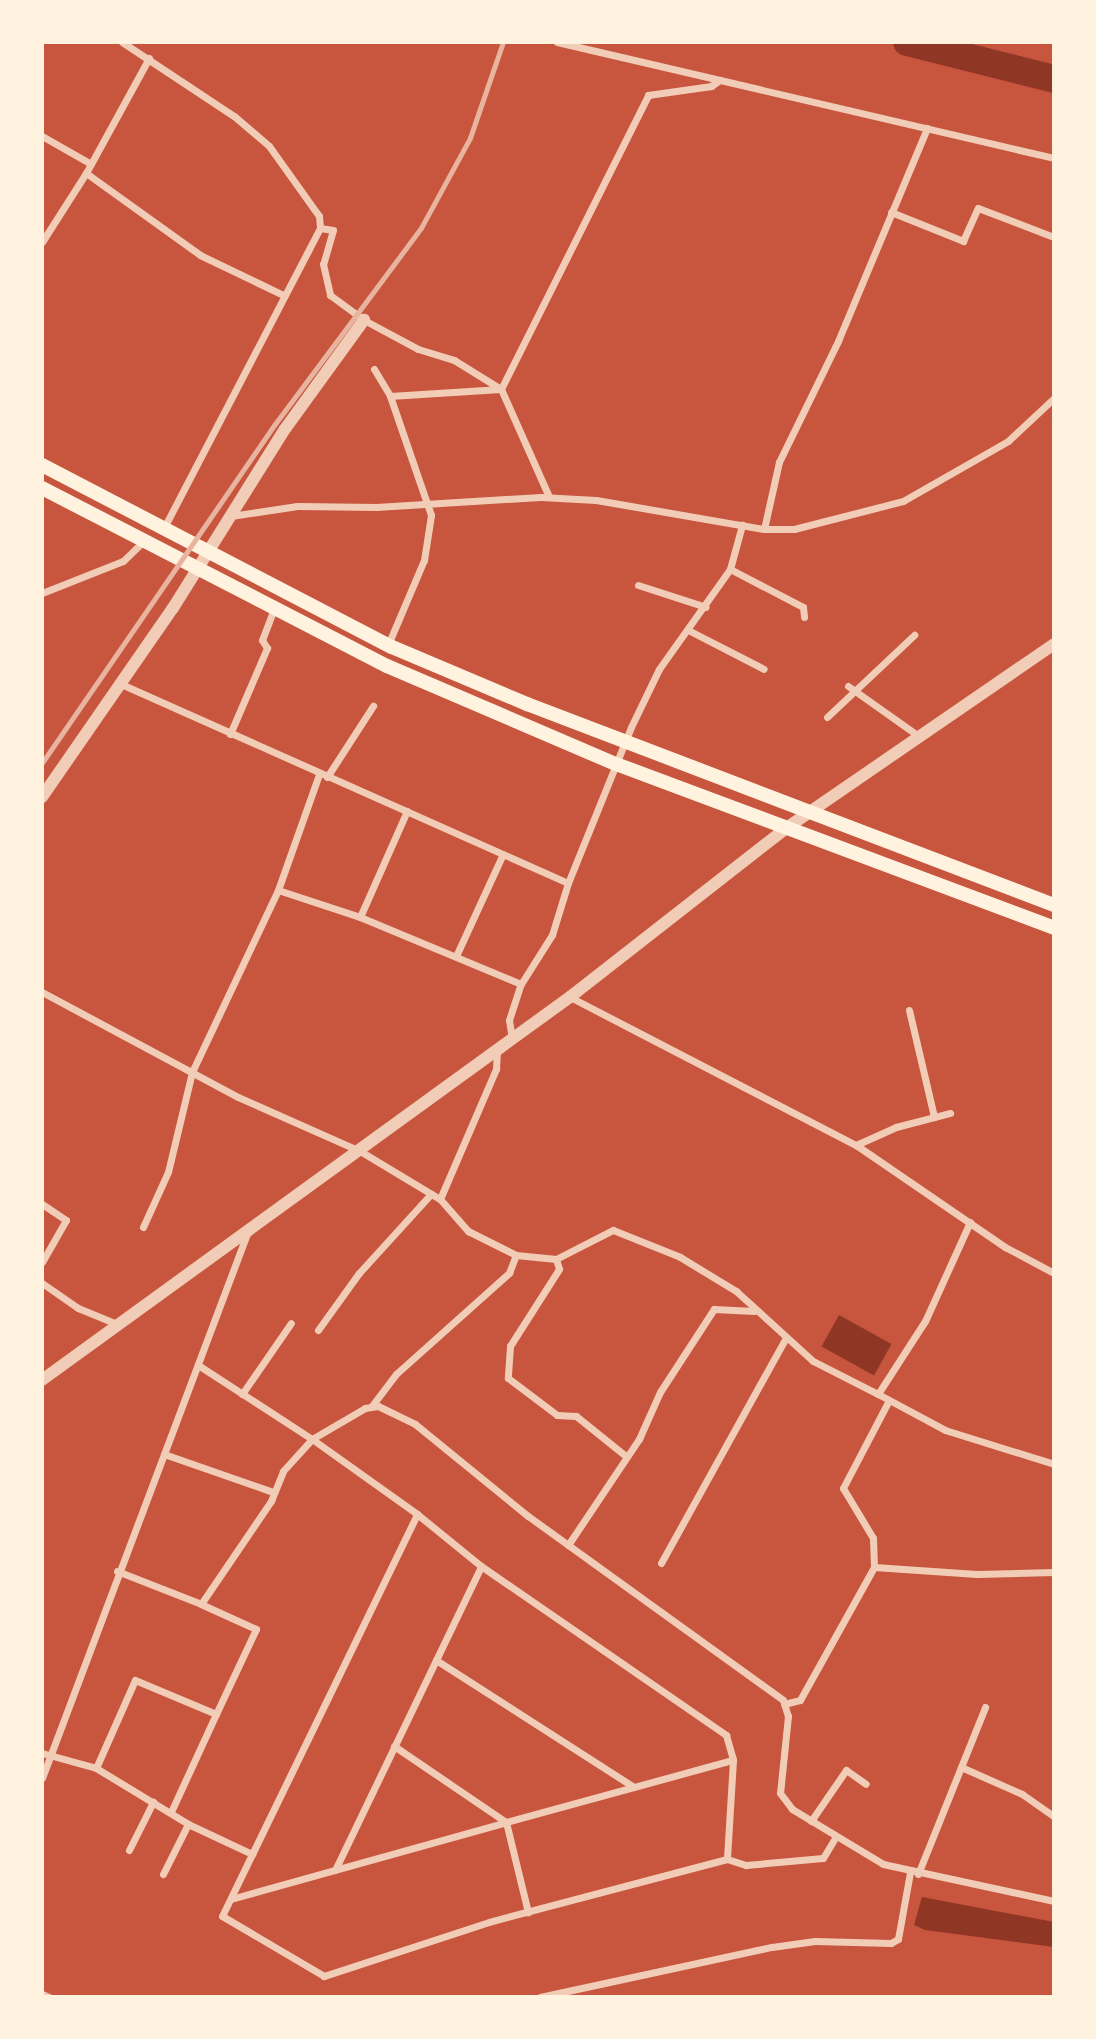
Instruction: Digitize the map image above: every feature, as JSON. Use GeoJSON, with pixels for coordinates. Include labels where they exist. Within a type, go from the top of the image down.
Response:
{"type":"FeatureCollection","features":[{"type":"Feature","properties":{"kind":"main road"},"geometry":{"type":"LineString","coordinates":[[42,465],[388,646],[1054,905]]}},
{"type":"Feature","properties":{"kind":"main road"},"geometry":{"type":"LineString","coordinates":[[42,488],[197,572],[387,666],[616,764],[1054,928]]}},
{"type":"Feature","properties":{"kind":"street"},"geometry":{"type":"LineString","coordinates":[[122,42],[208,96],[269,146],[319,216],[320,228],[163,530]]}},
{"type":"Feature","properties":{"kind":"street"},"geometry":{"type":"LineString","coordinates":[[557,42],[1054,158]]}},
{"type":"Feature","properties":{"kind":"street"},"geometry":{"type":"LineString","coordinates":[[42,242],[86,173],[149,58]]}},
{"type":"Feature","properties":{"kind":"street"},"geometry":{"type":"LineString","coordinates":[[501,389],[648,94],[711,86],[720,80]]}},
{"type":"Feature","properties":{"kind":"street"},"geometry":{"type":"LineString","coordinates":[[764,529],[779,462],[838,341],[927,128]]}},
{"type":"Feature","properties":{"kind":"street"},"geometry":{"type":"LineString","coordinates":[[42,136],[91,164]]}},
{"type":"Feature","properties":{"kind":"street"},"geometry":{"type":"LineString","coordinates":[[86,173],[200,255],[283,295]]}},
{"type":"Feature","properties":{"kind":"street"},"geometry":{"type":"LineString","coordinates":[[891,212],[963,240],[978,208],[1054,237]]}},
{"type":"Feature","properties":{"kind":"street"},"geometry":{"type":"LineString","coordinates":[[320,228],[333,230],[323,264],[326,287],[364,320],[418,349],[454,360],[501,389],[549,497]]}},
{"type":"Feature","properties":{"kind":"street"},"geometry":{"type":"LineString","coordinates":[[42,797],[197,572],[285,429],[364,320]]}},
{"type":"Feature","properties":{"kind":"street"},"geometry":{"type":"LineString","coordinates":[[374,369],[390,396],[431,514],[424,560],[388,646]]}},
{"type":"Feature","properties":{"kind":"street"},"geometry":{"type":"LineString","coordinates":[[390,396],[501,389]]}},
{"type":"Feature","properties":{"kind":"street"},"geometry":{"type":"LineString","coordinates":[[231,516],[323,505],[426,505],[549,497],[632,505],[764,529],[839,520],[903,501],[1008,442],[1054,398]]}},
{"type":"Feature","properties":{"kind":"street"},"geometry":{"type":"LineString","coordinates":[[512,1039],[509,1020],[521,984],[552,935],[568,883],[625,740],[659,669],[706,607],[730,569],[742,525]]}},
{"type":"Feature","properties":{"kind":"street"},"geometry":{"type":"LineString","coordinates":[[42,593],[123,561],[143,542]]}},
{"type":"Feature","properties":{"kind":"street"},"geometry":{"type":"LineString","coordinates":[[730,569],[803,607],[804,617]]}},
{"type":"Feature","properties":{"kind":"street"},"geometry":{"type":"LineString","coordinates":[[638,585],[706,607]]}},
{"type":"Feature","properties":{"kind":"street"},"geometry":{"type":"LineString","coordinates":[[230,734],[267,648],[262,640],[274,611]]}},
{"type":"Feature","properties":{"kind":"street"},"geometry":{"type":"LineString","coordinates":[[688,630],[764,668]]}},
{"type":"Feature","properties":{"kind":"street"},"geometry":{"type":"LineString","coordinates":[[828,717],[914,635]]}},
{"type":"Feature","properties":{"kind":"street"},"geometry":{"type":"LineString","coordinates":[[42,1380],[250,1227],[360,1152],[570,997],[785,829],[1054,644]]}},
{"type":"Feature","properties":{"kind":"street"},"geometry":{"type":"LineString","coordinates":[[121,684],[568,883]]}},
{"type":"Feature","properties":{"kind":"street"},"geometry":{"type":"LineString","coordinates":[[848,686],[920,737]]}},
{"type":"Feature","properties":{"kind":"street"},"geometry":{"type":"LineString","coordinates":[[143,1227],[168,1172],[192,1072],[278,890],[323,776],[373,706]]}},
{"type":"Feature","properties":{"kind":"street"},"geometry":{"type":"LineString","coordinates":[[360,917],[407,811]]}},
{"type":"Feature","properties":{"kind":"street"},"geometry":{"type":"LineString","coordinates":[[456,956],[503,854]]}},
{"type":"Feature","properties":{"kind":"street"},"geometry":{"type":"LineString","coordinates":[[278,890],[360,917],[521,984]]}},
{"type":"Feature","properties":{"kind":"street"},"geometry":{"type":"LineString","coordinates":[[42,992],[192,1072],[360,1152],[440,1199],[468,1231],[516,1255],[555,1259],[613,1230],[704,1269],[736,1291],[785,1339],[813,1360],[946,1430],[1054,1464]]}},
{"type":"Feature","properties":{"kind":"street"},"geometry":{"type":"LineString","coordinates":[[570,997],[856,1145],[970,1222],[1054,1273]]}},
{"type":"Feature","properties":{"kind":"street"},"geometry":{"type":"LineString","coordinates":[[909,1010],[934,1117]]}},
{"type":"Feature","properties":{"kind":"street"},"geometry":{"type":"LineString","coordinates":[[440,1199],[496,1069],[497,1050]]}},
{"type":"Feature","properties":{"kind":"street"},"geometry":{"type":"LineString","coordinates":[[856,1145],[896,1127],[950,1113]]}},
{"type":"Feature","properties":{"kind":"street"},"geometry":{"type":"LineString","coordinates":[[318,1330],[359,1273],[431,1194]]}},
{"type":"Feature","properties":{"kind":"street"},"geometry":{"type":"LineString","coordinates":[[42,1204],[66,1220],[42,1262]]}},
{"type":"Feature","properties":{"kind":"street"},"geometry":{"type":"LineString","coordinates":[[878,1394],[925,1321],[970,1222]]}},
{"type":"Feature","properties":{"kind":"street"},"geometry":{"type":"LineString","coordinates":[[42,1778],[46,1754],[250,1227]]}},
{"type":"Feature","properties":{"kind":"street"},"geometry":{"type":"LineString","coordinates":[[201,1604],[273,1493],[283,1471],[312,1439],[370,1407],[396,1374],[509,1273],[516,1255]]}},
{"type":"Feature","properties":{"kind":"street"},"geometry":{"type":"LineString","coordinates":[[555,1259],[559,1269],[510,1346],[508,1378],[557,1415],[576,1416],[627,1457]]}},
{"type":"Feature","properties":{"kind":"street"},"geometry":{"type":"LineString","coordinates":[[42,1283],[78,1308],[117,1324]]}},
{"type":"Feature","properties":{"kind":"street"},"geometry":{"type":"LineString","coordinates":[[568,1545],[627,1457],[660,1392],[714,1309],[755,1311]]}},
{"type":"Feature","properties":{"kind":"street"},"geometry":{"type":"LineString","coordinates":[[242,1394],[291,1323]]}},
{"type":"Feature","properties":{"kind":"street"},"geometry":{"type":"LineString","coordinates":[[661,1563],[785,1339]]}},
{"type":"Feature","properties":{"kind":"street"},"geometry":{"type":"LineString","coordinates":[[198,1365],[312,1439],[417,1514],[481,1566],[726,1735],[733,1760],[727,1859]]}},
{"type":"Feature","properties":{"kind":"street"},"geometry":{"type":"LineString","coordinates":[[784,1704],[800,1700],[874,1567],[873,1538],[844,1488],[889,1400]]}},
{"type":"Feature","properties":{"kind":"street"},"geometry":{"type":"LineString","coordinates":[[370,1407],[394,1411],[415,1424],[568,1545],[768,1687],[784,1704],[788,1716],[780,1793],[811,1821],[835,1838],[883,1864],[914,1873],[1054,1901]]}},
{"type":"Feature","properties":{"kind":"street"},"geometry":{"type":"LineString","coordinates":[[164,1454],[273,1493]]}},
{"type":"Feature","properties":{"kind":"street"},"geometry":{"type":"LineString","coordinates":[[417,1514],[222,1916],[324,1976],[528,1912],[727,1859],[747,1865],[823,1858],[835,1838]]}},
{"type":"Feature","properties":{"kind":"street"},"geometry":{"type":"LineString","coordinates":[[335,1870],[481,1566]]}},
{"type":"Feature","properties":{"kind":"street"},"geometry":{"type":"LineString","coordinates":[[874,1567],[977,1574],[1054,1573]]}},
{"type":"Feature","properties":{"kind":"street"},"geometry":{"type":"LineString","coordinates":[[117,1571],[256,1629],[171,1812]]}},
{"type":"Feature","properties":{"kind":"street"},"geometry":{"type":"LineString","coordinates":[[436,1660],[634,1787]]}},
{"type":"Feature","properties":{"kind":"street"},"geometry":{"type":"LineString","coordinates":[[96,1768],[135,1680],[216,1714]]}},
{"type":"Feature","properties":{"kind":"street"},"geometry":{"type":"LineString","coordinates":[[540,1997],[772,1947],[815,1941],[891,1943],[898,1939],[914,1873],[985,1706]]}},
{"type":"Feature","properties":{"kind":"street"},"geometry":{"type":"LineString","coordinates":[[394,1746],[506,1822],[528,1912]]}},
{"type":"Feature","properties":{"kind":"street"},"geometry":{"type":"LineString","coordinates":[[46,1754],[96,1768],[188,1824],[252,1854]]}},
{"type":"Feature","properties":{"kind":"street"},"geometry":{"type":"LineString","coordinates":[[231,1899],[733,1760]]}},
{"type":"Feature","properties":{"kind":"street"},"geometry":{"type":"LineString","coordinates":[[961,1767],[1022,1794],[1054,1816]]}},
{"type":"Feature","properties":{"kind":"street"},"geometry":{"type":"LineString","coordinates":[[811,1821],[846,1770],[866,1784]]}},
{"type":"Feature","properties":{"kind":"street"},"geometry":{"type":"LineString","coordinates":[[129,1850],[153,1802]]}},
{"type":"Feature","properties":{"kind":"street"},"geometry":{"type":"LineString","coordinates":[[163,1874],[188,1824]]}},
{"type":"Feature","properties":{"kind":"street"},"geometry":{"type":"LineString","coordinates":[[42,1994],[49,1997]]}},
{"type":"Feature","properties":{"kind":"shaded area"},"geometry":{"type":"Polygon","coordinates":[[[839,1315],[891,1344],[874,1376],[822,1346],[839,1315]]]}},
{"type":"Feature","properties":{"kind":"shaded area"},"geometry":{"type":"Polygon","coordinates":[[[922,1897],[1054,1922],[1054,1947],[925,1930],[914,1925],[922,1897]]]}},
{"type":"Feature","properties":{"kind":"waterway"},"geometry":{"type":"LineString","coordinates":[[907,42],[1054,79]]}},
{"type":"Feature","properties":{"kind":"railway"},"geometry":{"type":"LineString","coordinates":[[42,763],[275,424],[421,228],[470,138],[503,42]]}}]}
